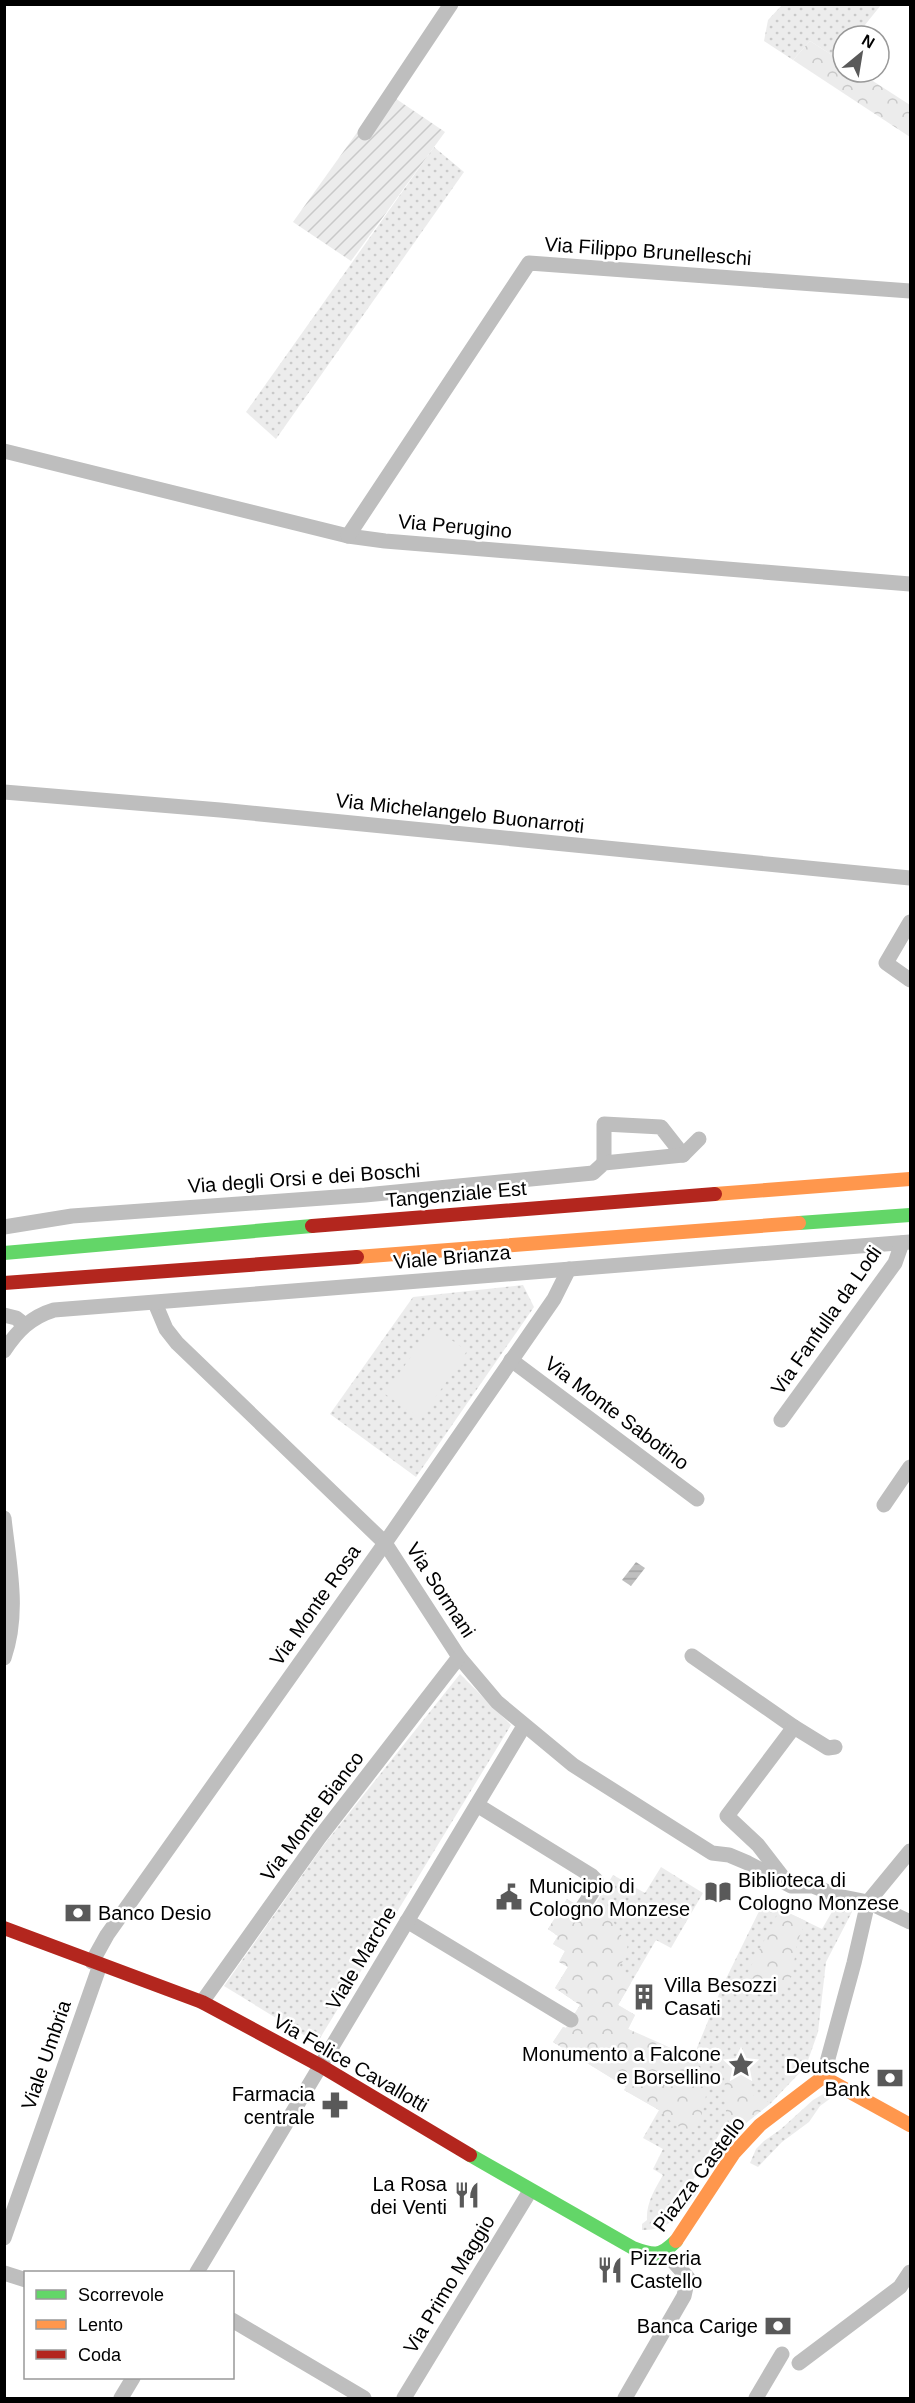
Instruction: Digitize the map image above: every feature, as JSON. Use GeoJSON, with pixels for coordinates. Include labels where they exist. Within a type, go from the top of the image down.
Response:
{"type":"FeatureCollection","features":[{"type":"Feature","properties":{"kind":"main road","name":"Tangenziale Est"},"geometry":{"type":"LineString","coordinates":[[4,1253],[442,1214],[910,1179]]}},
{"type":"Feature","properties":{"kind":"main road"},"geometry":{"type":"LineString","coordinates":[[4,1240],[442,1214]]}},
{"type":"Feature","properties":{"kind":"main road"},"geometry":{"type":"LineString","coordinates":[[4,1283],[910,1215]]}},
{"type":"Feature","properties":{"kind":"main road","name":"Via Felice Cavallotti"},"geometry":{"type":"LineString","coordinates":[[4,1928],[202,2002],[321,2066],[530,2191],[633,2248],[649,2254],[665,2252]]}},
{"type":"Feature","properties":{"kind":"main road"},"geometry":{"type":"LineString","coordinates":[[823,2077],[910,2125]]}},
{"type":"Feature","properties":{"kind":"main road","name":"Piazza Castello"},"geometry":{"type":"LineString","coordinates":[[665,2252],[681,2236],[734,2153],[760,2125],[823,2077]]}},
{"type":"Feature","properties":{"kind":"street"},"geometry":{"type":"LineString","coordinates":[[365,133],[451,4]]}},
{"type":"Feature","properties":{"kind":"street","name":"Via Filippo Brunelleschi"},"geometry":{"type":"LineString","coordinates":[[348,536],[529,263],[910,291]]}},
{"type":"Feature","properties":{"kind":"street","name":"Via Perugino"},"geometry":{"type":"LineString","coordinates":[[4,451],[348,536],[910,584]]}},
{"type":"Feature","properties":{"kind":"street","name":"Via Michelangelo Buonarroti"},"geometry":{"type":"LineString","coordinates":[[4,792],[220,810],[910,878]]}},
{"type":"Feature","properties":{"kind":"street"},"geometry":{"type":"LineString","coordinates":[[910,922],[886,963],[910,980]]}},
{"type":"Feature","properties":{"kind":"street"},"geometry":{"type":"LineString","coordinates":[[604,1163],[604,1124],[661,1127],[683,1155],[699,1139]]}},
{"type":"Feature","properties":{"kind":"street","name":"Via degli Orsi e dei Boschi"},"geometry":{"type":"LineString","coordinates":[[4,1227],[72,1216],[365,1195],[593,1173],[604,1163],[683,1155]]}},
{"type":"Feature","properties":{"kind":"street","name":"Viale Brianza"},"geometry":{"type":"LineString","coordinates":[[25,1325],[37,1315],[54,1310],[906,1243]]}},
{"type":"Feature","properties":{"kind":"street","name":"Via Fanfulla da Lodi"},"geometry":{"type":"LineString","coordinates":[[781,1420],[895,1263],[906,1243]]}},
{"type":"Feature","properties":{"kind":"street","name":"Via Monte Rosa"},"geometry":{"type":"LineString","coordinates":[[96,1964],[106,1935],[385,1543],[554,1299],[568,1269]]}},
{"type":"Feature","properties":{"kind":"street","name":"Via Sormani"},"geometry":{"type":"LineString","coordinates":[[155,1303],[166,1329],[177,1343],[385,1543],[459,1657],[497,1702],[573,1765],[712,1853],[729,1855],[790,1886]]}},
{"type":"Feature","properties":{"kind":"street"},"geometry":{"type":"LineString","coordinates":[[4,1315],[16,1318],[25,1325],[4,1351]]}},
{"type":"Feature","properties":{"kind":"street","name":"Via Monte Sabotino"},"geometry":{"type":"LineString","coordinates":[[511,1360],[697,1499]]}},
{"type":"Feature","properties":{"kind":"street"},"geometry":{"type":"LineString","coordinates":[[884,1504],[910,1467]]}},
{"type":"Feature","properties":{"kind":"street"},"geometry":{"type":"LineString","coordinates":[[4,1518],[13,1611],[10,1640],[4,1658]]}},
{"type":"Feature","properties":{"kind":"street"},"geometry":{"type":"LineString","coordinates":[[692,1656],[794,1727],[828,1748],[835,1748]]}},
{"type":"Feature","properties":{"kind":"street","name":"Via Monte Bianco"},"geometry":{"type":"LineString","coordinates":[[202,2002],[319,1838],[459,1657]]}},
{"type":"Feature","properties":{"kind":"street","name":"Viale Marche"},"geometry":{"type":"LineString","coordinates":[[197,2271],[524,1726]]}},
{"type":"Feature","properties":{"kind":"street"},"geometry":{"type":"LineString","coordinates":[[794,1727],[727,1816],[758,1845],[790,1886],[813,1886],[838,1896],[868,1902],[910,1922]]}},
{"type":"Feature","properties":{"kind":"street"},"geometry":{"type":"LineString","coordinates":[[477,1805],[592,1876],[597,1886],[582,1908]]}},
{"type":"Feature","properties":{"kind":"street"},"geometry":{"type":"LineString","coordinates":[[823,2077],[868,1902],[910,1851]]}},
{"type":"Feature","properties":{"kind":"street"},"geometry":{"type":"LineString","coordinates":[[407,1921],[571,2020]]}},
{"type":"Feature","properties":{"kind":"street","name":"Viale Umbria"},"geometry":{"type":"LineString","coordinates":[[4,2238],[96,1964]]}},
{"type":"Feature","properties":{"kind":"street","name":"Via Primo Maggio"},"geometry":{"type":"LineString","coordinates":[[404,2398],[530,2191]]}},
{"type":"Feature","properties":{"kind":"street"},"geometry":{"type":"LineString","coordinates":[[625,2398],[684,2296],[688,2278],[665,2252]]}},
{"type":"Feature","properties":{"kind":"street"},"geometry":{"type":"LineString","coordinates":[[4,2272],[24,2279]]}},
{"type":"Feature","properties":{"kind":"street"},"geometry":{"type":"LineString","coordinates":[[798,2363],[900,2287],[910,2272]]}},
{"type":"Feature","properties":{"kind":"street"},"geometry":{"type":"LineString","coordinates":[[234,2321],[364,2398]]}},
{"type":"Feature","properties":{"kind":"street"},"geometry":{"type":"LineString","coordinates":[[756,2398],[782,2354]]}},
{"type":"Feature","properties":{"kind":"street"},"geometry":{"type":"LineString","coordinates":[[121,2398],[133,2379]]}},
{"type":"Feature","properties":{"kind":"green space"},"geometry":{"type":"Polygon","coordinates":[[[782,5],[881,5],[866,24],[831,24],[831,54],[810,41],[793,60],[764,41],[768,20],[782,5]]]}},
{"type":"Feature","properties":{"kind":"green space"},"geometry":{"type":"Polygon","coordinates":[[[810,41],[831,54],[831,84],[878,84],[910,105],[910,137],[793,60],[810,41]]]}},
{"type":"Feature","properties":{"kind":"green space"},"geometry":{"type":"Polygon","coordinates":[[[386,92],[445,132],[351,261],[293,222],[386,92]]]}},
{"type":"Feature","properties":{"kind":"green space"},"geometry":{"type":"Polygon","coordinates":[[[434,147],[464,172],[276,439],[246,412],[434,147]]]}},
{"type":"Feature","properties":{"kind":"green space"},"geometry":{"type":"Polygon","coordinates":[[[523,1285],[534,1307],[416,1477],[330,1414],[413,1297],[523,1285]]]}},
{"type":"Feature","properties":{"kind":"green space"},"geometry":{"type":"Polygon","coordinates":[[[432,1326],[467,1351],[421,1419],[385,1394],[432,1326]]]}},
{"type":"Feature","properties":{"kind":"green space"},"geometry":{"type":"Polygon","coordinates":[[[460,1674],[511,1725],[317,2043],[224,1986],[323,1846],[460,1674]]]}},
{"type":"Feature","properties":{"kind":"green space"},"geometry":{"type":"Polygon","coordinates":[[[661,1867],[703,1893],[671,1948],[656,1940],[618,2005],[635,2015],[628,2029],[692,2060],[722,1987],[764,1901],[822,1929],[836,1905],[853,1910],[826,1962],[818,2032],[806,2066],[771,2103],[728,2135],[721,2131],[689,2187],[698,2192],[681,2213],[668,2224],[642,2230],[642,2224],[647,2220],[652,2196],[663,2175],[653,2169],[663,2149],[643,2138],[659,2110],[624,2090],[626,2087],[553,2042],[563,2027],[566,2028],[580,2005],[555,1988],[568,1967],[559,1962],[565,1951],[553,1944],[558,1936],[548,1929],[567,1899],[590,1913],[613,1875],[645,1893],[661,1867]]]}},
{"type":"Feature","properties":{"kind":"green space"},"geometry":{"type":"Polygon","coordinates":[[[567,1899],[590,1913],[596,1904],[608,1912],[622,1937],[628,1942],[626,1957],[620,1965],[624,1975],[631,1983],[618,2005],[635,2015],[628,2029],[692,2060],[704,2073],[706,2095],[703,2112],[694,2132],[675,2125],[659,2110],[624,2090],[626,2087],[553,2042],[563,2027],[566,2028],[580,2005],[555,1988],[568,1967],[559,1962],[565,1951],[553,1944],[558,1936],[548,1929],[567,1899]]]}},
{"type":"Feature","properties":{"kind":"green space"},"geometry":{"type":"Polygon","coordinates":[[[780,1909],[806,1921],[797,1943],[792,1976],[784,1988],[752,1986],[744,1980],[780,1909]]]}},
{"type":"Feature","properties":{"kind":"green space"},"geometry":{"type":"Polygon","coordinates":[[[749,2050],[757,2071],[749,2081],[750,2094],[771,2103],[745,2124],[731,2131],[726,2112],[724,2066],[742,2051],[749,2050]]]}},
{"type":"Feature","properties":{"kind":"green space"},"geometry":{"type":"Polygon","coordinates":[[[825,2093],[831,2098],[820,2106],[809,2122],[782,2142],[758,2167],[750,2163],[756,2149],[764,2141],[813,2100],[825,2093]]]}},
{"type":"Feature","properties":{"kind":"shaded area"},"geometry":{"type":"Polygon","coordinates":[[[636,1562],[645,1568],[631,1586],[622,1580],[636,1562]]]}},
{"type":"Feature","properties":{"kind":"traffic: fast"},"geometry":{"type":"LineString","coordinates":[[799,1223],[910,1215]]}},
{"type":"Feature","properties":{"kind":"traffic: fast"},"geometry":{"type":"LineString","coordinates":[[4,1253],[312,1226]]}},
{"type":"Feature","properties":{"kind":"traffic: fast"},"geometry":{"type":"LineString","coordinates":[[470,2155],[633,2248],[656,2254],[676,2241]]}},
{"type":"Feature","properties":{"kind":"traffic: slow"},"geometry":{"type":"LineString","coordinates":[[715,1194],[910,1179]]}},
{"type":"Feature","properties":{"kind":"traffic: slow"},"geometry":{"type":"LineString","coordinates":[[357,1257],[799,1223]]}},
{"type":"Feature","properties":{"kind":"traffic: slow"},"geometry":{"type":"LineString","coordinates":[[676,2241],[734,2153],[760,2125],[823,2077],[910,2125]]}},
{"type":"Feature","properties":{"kind":"traffic: jam"},"geometry":{"type":"LineString","coordinates":[[312,1226],[715,1194]]}},
{"type":"Feature","properties":{"kind":"traffic: jam"},"geometry":{"type":"LineString","coordinates":[[4,1283],[357,1257]]}},
{"type":"Feature","properties":{"kind":"traffic: jam"},"geometry":{"type":"LineString","coordinates":[[4,1928],[202,2002],[321,2066],[470,2155]]}},
{"type":"Feature","properties":{"kind":"place","name":"Biblioteca di Cologno Monzese"},"geometry":{"type":"Point","coordinates":[718,1892]}},
{"type":"Feature","properties":{"kind":"place","name":"Municipio di Cologno Monzese"},"geometry":{"type":"Point","coordinates":[509,1897]}},
{"type":"Feature","properties":{"kind":"place","name":"Banco Desio"},"geometry":{"type":"Point","coordinates":[78,1913]}},
{"type":"Feature","properties":{"kind":"place","name":"Villa Besozzi Casati"},"geometry":{"type":"Point","coordinates":[644,1997]}},
{"type":"Feature","properties":{"kind":"place","name":"Monumento a Falcone e Borsellino"},"geometry":{"type":"Point","coordinates":[741,2065]}},
{"type":"Feature","properties":{"kind":"place","name":"Deutsche Bank"},"geometry":{"type":"Point","coordinates":[890,2078]}},
{"type":"Feature","properties":{"kind":"place","name":"Farmacia centrale"},"geometry":{"type":"Point","coordinates":[335,2105]}},
{"type":"Feature","properties":{"kind":"place","name":"La Rosa dei Venti"},"geometry":{"type":"Point","coordinates":[467,2195]}},
{"type":"Feature","properties":{"kind":"place","name":"Pizzeria Castello"},"geometry":{"type":"Point","coordinates":[610,2270]}},
{"type":"Feature","properties":{"kind":"place","name":"Banca Carige"},"geometry":{"type":"Point","coordinates":[778,2326]}}]}
